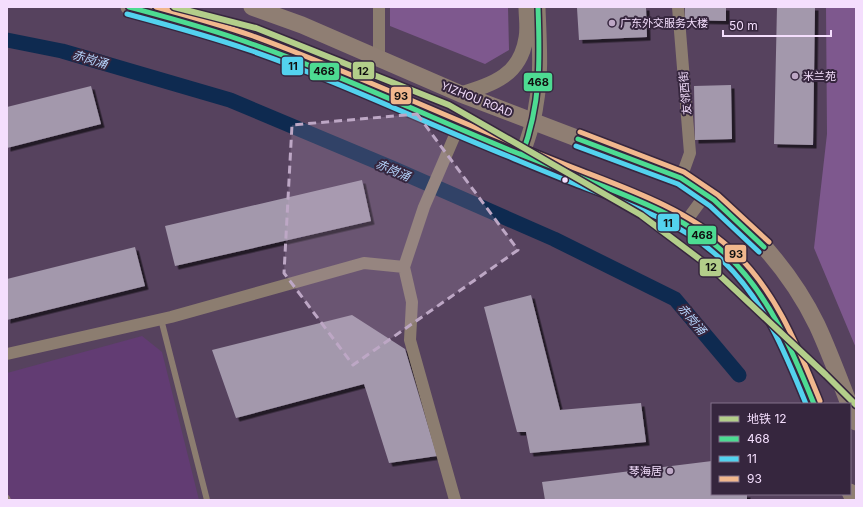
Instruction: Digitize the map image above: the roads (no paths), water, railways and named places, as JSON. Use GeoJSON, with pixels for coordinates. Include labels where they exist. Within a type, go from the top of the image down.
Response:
{"type":"FeatureCollection","features":[{"type":"Feature","properties":{"kind":"main road"},"geometry":{"type":"LineString","coordinates":[[129,7],[187,22],[268,49],[522,155],[630,197],[665,213],[698,232],[726,255],[749,279],[775,317],[794,354],[814,403]]}},
{"type":"Feature","properties":{"kind":"main road","name":"YIZHOU ROAD"},"geometry":{"type":"LineString","coordinates":[[252,7],[302,25],[461,94],[681,178],[706,194],[739,222],[761,244],[785,272],[817,325],[849,403]]}},
{"type":"Feature","properties":{"kind":"main road","name":"YIZHOU ROAD"},"geometry":{"type":"LineString","coordinates":[[851,408],[856,422]]}},
{"type":"Feature","properties":{"kind":"street"},"geometry":{"type":"LineString","coordinates":[[379,7],[379,59]]}},
{"type":"Feature","properties":{"kind":"street"},"geometry":{"type":"LineString","coordinates":[[461,94],[495,82],[510,73],[519,60],[526,38],[526,7]]}},
{"type":"Feature","properties":{"kind":"street"},"geometry":{"type":"LineString","coordinates":[[522,155],[537,104],[538,7]]}},
{"type":"Feature","properties":{"kind":"street","name":"友邻西街"},"geometry":{"type":"LineString","coordinates":[[678,7],[690,153],[681,178]]}},
{"type":"Feature","properties":{"kind":"street"},"geometry":{"type":"LineString","coordinates":[[455,500],[410,340],[412,302],[404,267],[429,196],[458,128]]}},
{"type":"Feature","properties":{"kind":"street"},"geometry":{"type":"LineString","coordinates":[[684,224],[706,194]]}},
{"type":"Feature","properties":{"kind":"street"},"geometry":{"type":"LineString","coordinates":[[7,354],[161,319],[364,262],[404,267]]}},
{"type":"Feature","properties":{"kind":"lane"},"geometry":{"type":"LineString","coordinates":[[161,319],[207,500]]}},
{"type":"Feature","properties":{"kind":"waterway","name":"赤岗涌"},"geometry":{"type":"LineString","coordinates":[[7,40],[62,51],[230,100],[392,168],[554,239],[675,299],[739,375]]}},
{"type":"Feature","properties":{"kind":"metro line","name":"12"},"geometry":{"type":"LineString","coordinates":[[174,7],[256,28],[449,105],[641,215],[714,270],[856,405]]}},
{"type":"Feature","properties":{"kind":"place","name":"广东外交服务大楼"},"geometry":{"type":"Point","coordinates":[612,23]}},
{"type":"Feature","properties":{"kind":"place","name":"米兰苑"},"geometry":{"type":"Point","coordinates":[795,76]}},
{"type":"Feature","properties":{"kind":"place","name":"琴海居"},"geometry":{"type":"Point","coordinates":[670,471]}}]}
